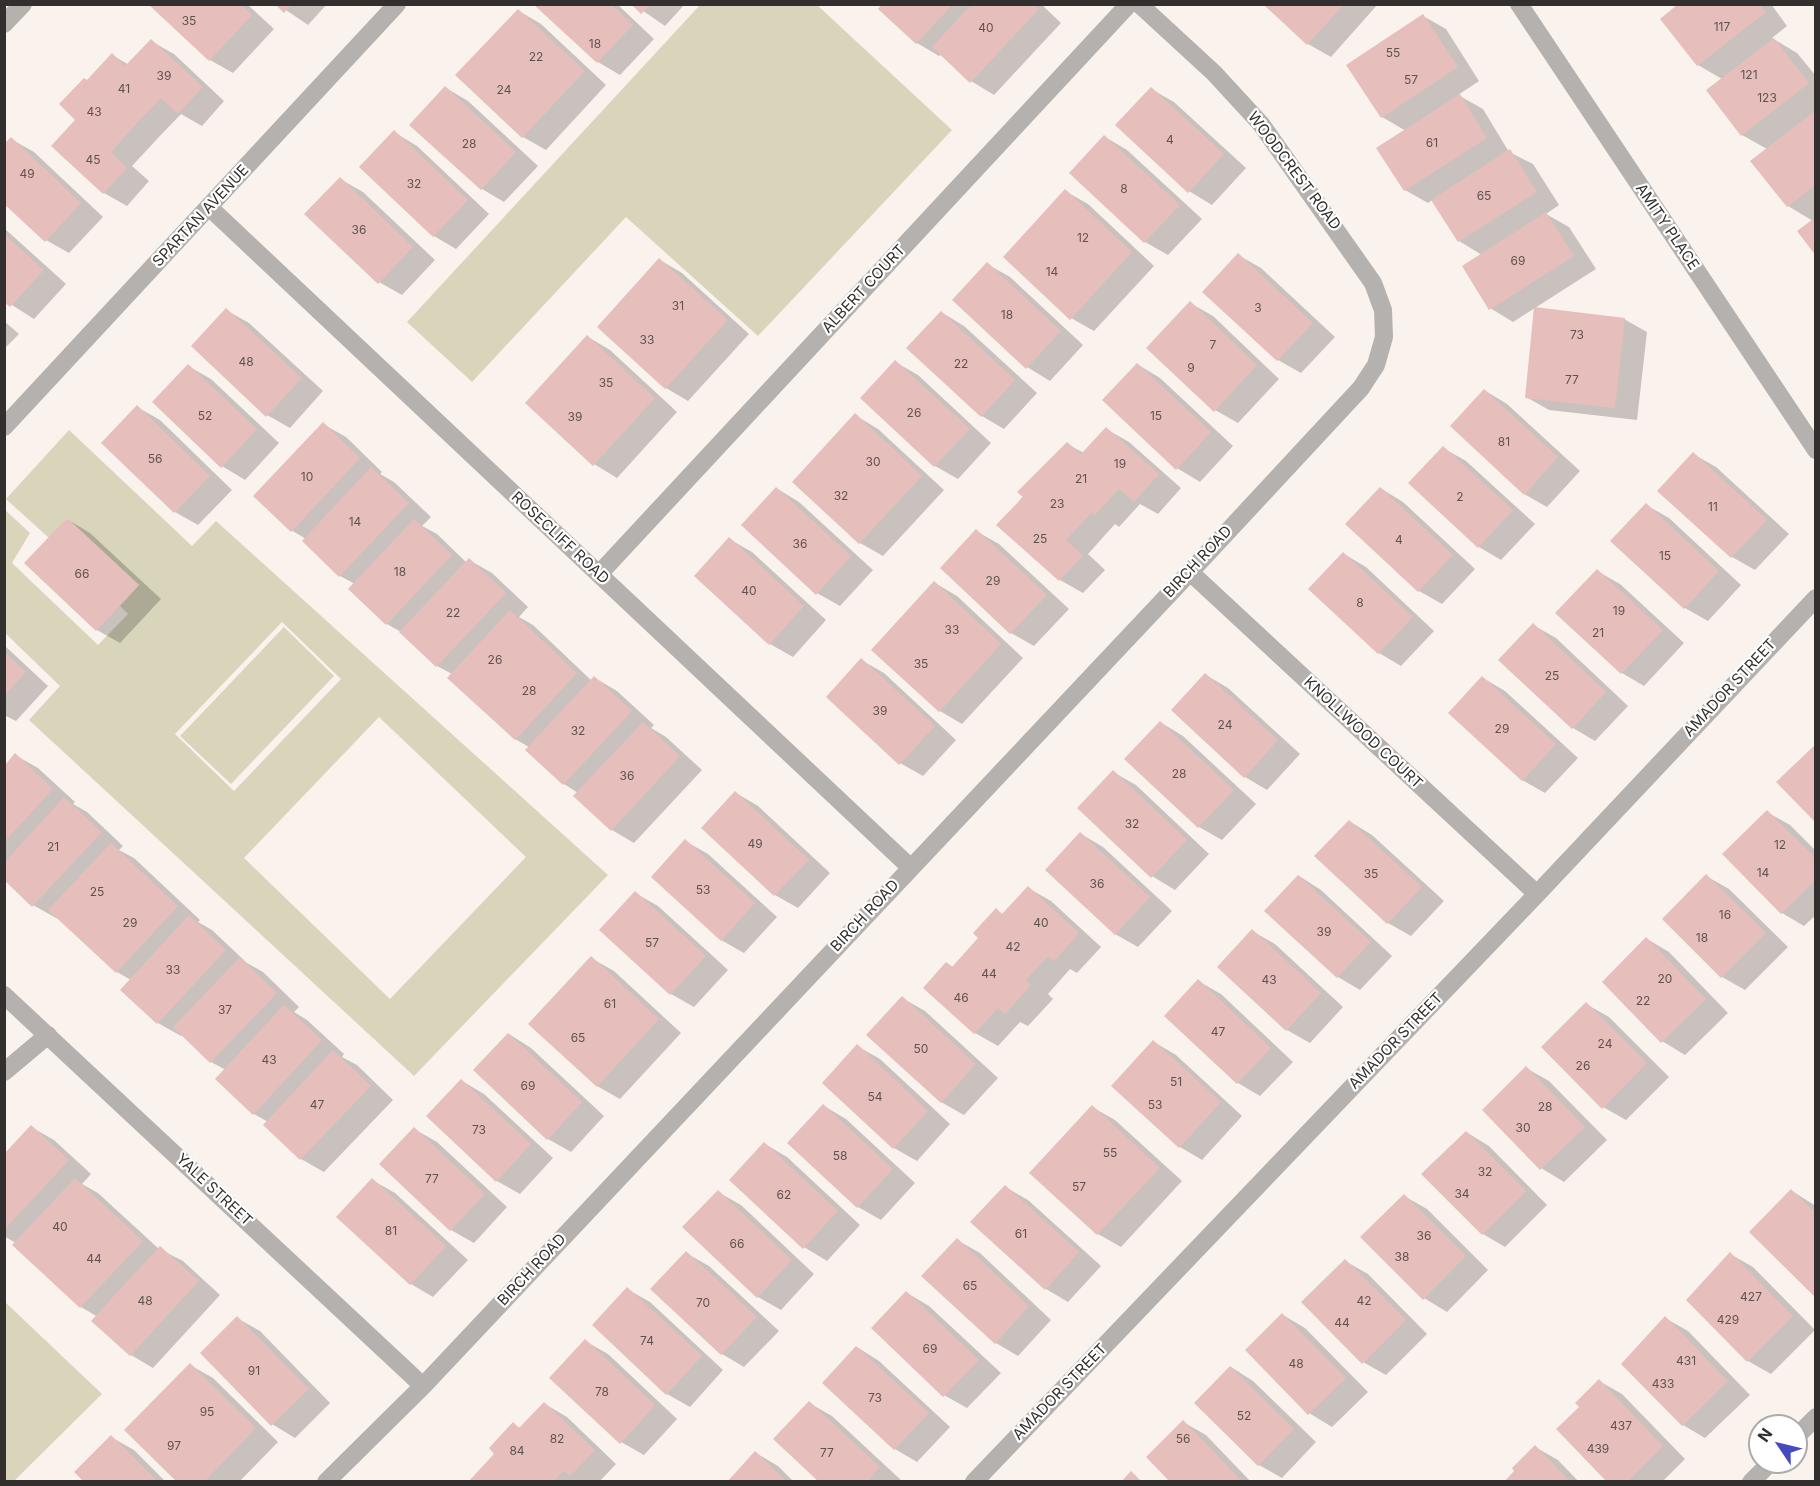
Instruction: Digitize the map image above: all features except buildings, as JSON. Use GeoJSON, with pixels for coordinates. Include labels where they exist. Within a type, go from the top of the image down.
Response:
{"type":"FeatureCollection","features":[{"type":"Feature","properties":{"kind":"street"},"geometry":{"type":"LineString","coordinates":[[4,24],[23,4]]}},
{"type":"Feature","properties":{"kind":"street","name":"SPARTAN AVENUE"},"geometry":{"type":"LineString","coordinates":[[4,427],[210,208],[397,4]]}},
{"type":"Feature","properties":{"kind":"street","name":"ALBERT COURT"},"geometry":{"type":"LineString","coordinates":[[599,574],[1129,4]]}},
{"type":"Feature","properties":{"kind":"street","name":"WOODCREST ROAD"},"geometry":{"type":"LineString","coordinates":[[1138,4],[1214,73],[1261,124],[1373,283],[1383,310],[1384,337]]}},
{"type":"Feature","properties":{"kind":"street","name":"AMITY PLACE"},"geometry":{"type":"LineString","coordinates":[[1519,4],[1815,450]]}},
{"type":"Feature","properties":{"kind":"street","name":"ROSECLIFF ROAD"},"geometry":{"type":"LineString","coordinates":[[210,208],[911,868]]}},
{"type":"Feature","properties":{"kind":"street","name":"BIRCH ROAD"},"geometry":{"type":"LineString","coordinates":[[326,1482],[423,1386],[1361,388],[1376,365],[1384,337]]}},
{"type":"Feature","properties":{"kind":"street","name":"KNOLLWOOD COURT"},"geometry":{"type":"LineString","coordinates":[[1190,572],[1537,894]]}},
{"type":"Feature","properties":{"kind":"street","name":"AMADOR STREET"},"geometry":{"type":"LineString","coordinates":[[974,1482],[1537,894],[1815,598]]}},
{"type":"Feature","properties":{"kind":"street","name":"YALE STREET"},"geometry":{"type":"LineString","coordinates":[[4,995],[423,1386]]}},
{"type":"Feature","properties":{"kind":"street"},"geometry":{"type":"LineString","coordinates":[[4,1072],[48,1035]]}},
{"type":"Feature","properties":{"kind":"shaded area"},"geometry":{"type":"Polygon","coordinates":[[[700,5],[817,5],[952,130],[758,336],[626,217],[472,382],[407,322],[700,5]]]}},
{"type":"Feature","properties":{"kind":"shaded area"},"geometry":{"type":"Polygon","coordinates":[[[69,430],[192,546],[216,521],[608,875],[414,1076],[29,720],[60,686],[5,633],[4,509],[30,533],[12,563],[98,645],[128,614],[120,606],[139,585],[67,518],[49,538],[6,499],[69,430]],[[282,622],[175,734],[234,791],[341,679],[282,622]],[[379,717],[244,858],[390,999],[526,857],[379,717]]]}},
{"type":"Feature","properties":{"kind":"shaded area"},"geometry":{"type":"Polygon","coordinates":[[[284,627],[334,676],[231,784],[180,736],[284,627]]]}},
{"type":"Feature","properties":{"kind":"shaded area"},"geometry":{"type":"Polygon","coordinates":[[[5,1302],[102,1394],[14,1481],[5,1481],[5,1302]]]}}]}
